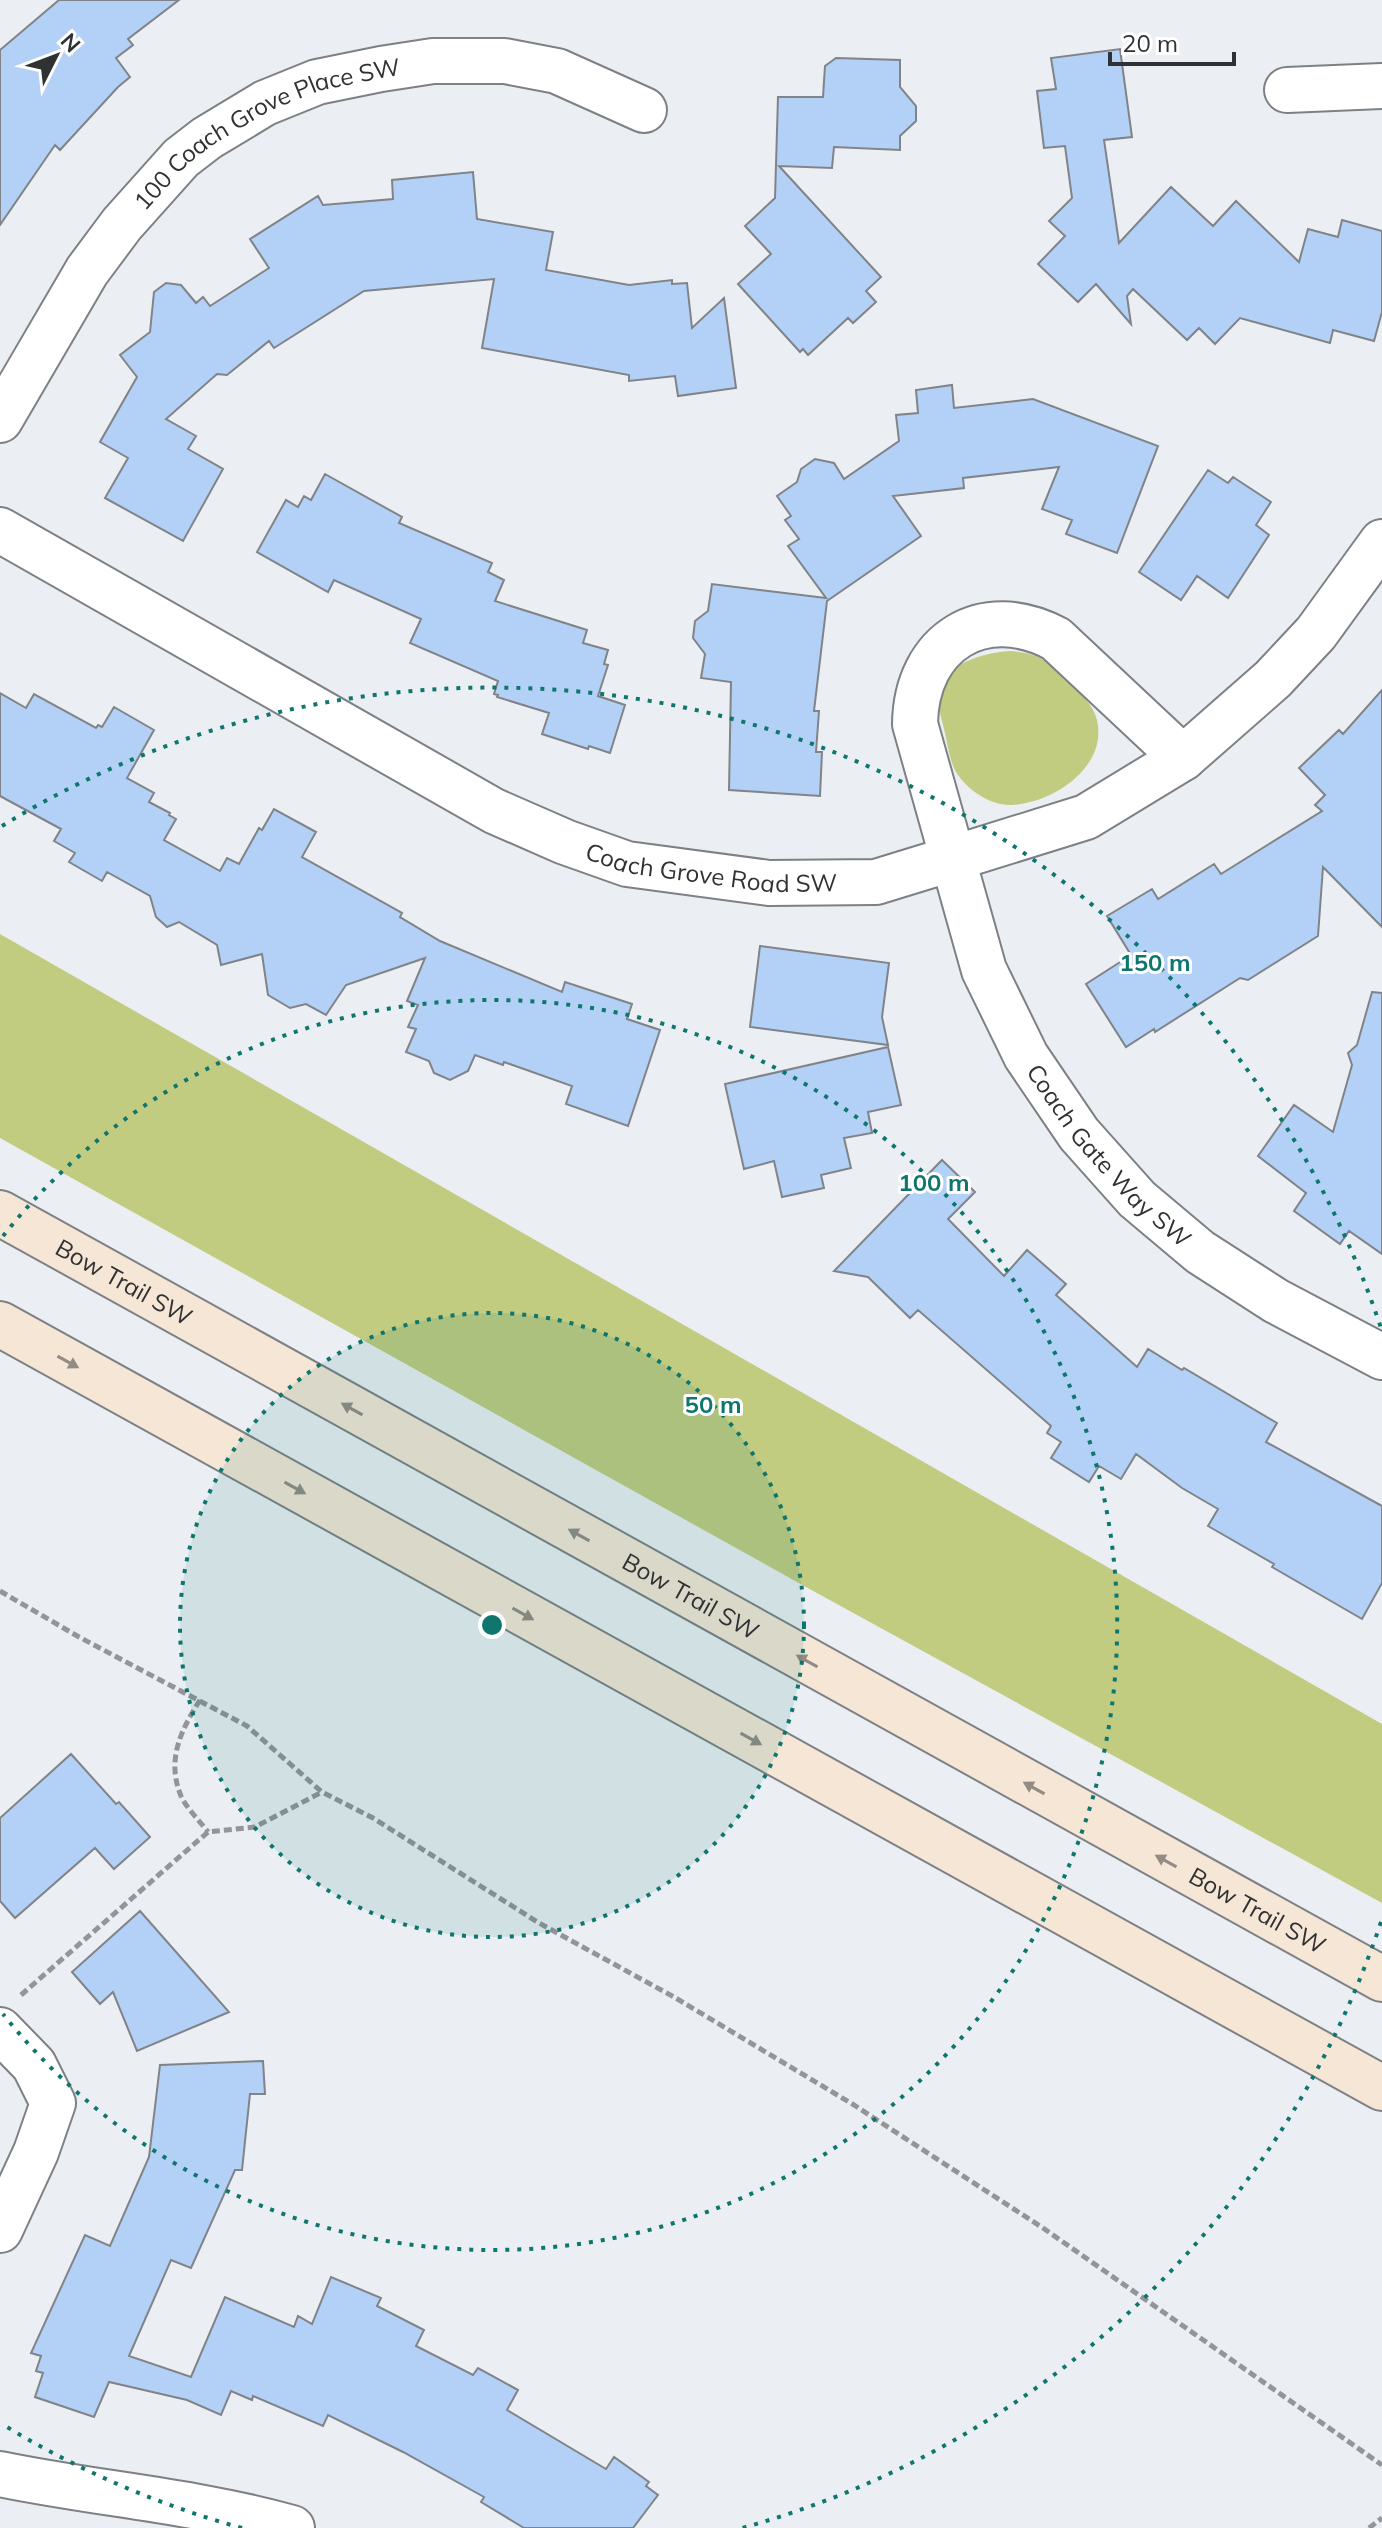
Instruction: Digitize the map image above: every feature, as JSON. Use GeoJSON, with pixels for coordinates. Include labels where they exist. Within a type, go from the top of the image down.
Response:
{"type":"FeatureCollection","features":[{"type":"Feature","properties":{"kind":"main road","name":"Bow Trail SW"},"geometry":{"type":"LineString","coordinates":[[0,1213],[1382,1979]]}},
{"type":"Feature","properties":{"kind":"main road"},"geometry":{"type":"LineString","coordinates":[[0,1324],[1382,2088]]}},
{"type":"Feature","properties":{"kind":"street","name":"100 Coach Grove Place SW"},"geometry":{"type":"LineString","coordinates":[[0,420],[87,271],[122,224],[181,158],[207,138],[265,103],[317,82],[381,69],[433,61],[505,61],[557,71],[644,110]]}},
{"type":"Feature","properties":{"kind":"street"},"geometry":{"type":"LineString","coordinates":[[1287,90],[1382,86]]}},
{"type":"Feature","properties":{"kind":"street","name":"Coach Grove Road SW"},"geometry":{"type":"LineString","coordinates":[[0,530],[494,811],[565,842],[627,864],[769,883],[876,882],[1086,817],[1183,758],[1273,679],[1316,633],[1382,542]]}},
{"type":"Feature","properties":{"kind":"street","name":"Coach Gate Way SW"},"geometry":{"type":"LineString","coordinates":[[1183,758],[1056,639],[1019,624],[979,627],[960,634],[943,647],[930,663],[920,682],[915,702],[915,724],[984,970],[1026,1056],[1079,1134],[1137,1199],[1200,1252],[1276,1301],[1382,1357]]}},
{"type":"Feature","properties":{"kind":"street"},"geometry":{"type":"LineString","coordinates":[[0,2230],[36,2152],[53,2103],[10,2014]]}},
{"type":"Feature","properties":{"kind":"street"},"geometry":{"type":"LineString","coordinates":[[0,2474],[67,2488],[225,2512],[292,2528]]}},
{"type":"Feature","properties":{"kind":"path"},"geometry":{"type":"LineString","coordinates":[[0,1591],[79,1637],[247,1726],[322,1792],[373,1818],[539,1923],[687,2004],[854,2105],[1043,2228],[1382,2465]]}},
{"type":"Feature","properties":{"kind":"path"},"geometry":{"type":"LineString","coordinates":[[200,1700],[181,1730],[174,1766],[182,1797],[208,1832]]}},
{"type":"Feature","properties":{"kind":"path"},"geometry":{"type":"LineString","coordinates":[[10,2014],[208,1832],[255,1827],[322,1792]]}},
{"type":"Feature","properties":{"kind":"path"},"geometry":{"type":"LineString","coordinates":[[1369,2528],[1382,2518]]}},
{"type":"Feature","properties":{"kind":"green space"},"geometry":{"type":"Polygon","coordinates":[[[1011,651],[1029,654],[1055,668],[1089,704],[1097,720],[1098,737],[1086,767],[1060,790],[1028,803],[1004,805],[980,796],[956,772],[938,698],[941,683],[962,663],[992,653],[1011,651]]]}},
{"type":"Feature","properties":{"kind":"green space"},"geometry":{"type":"Polygon","coordinates":[[[0,934],[1382,1724],[1382,1903],[815,1592],[0,1138],[0,934]]]}},
{"type":"Feature","properties":{"kind":"building"},"geometry":{"type":"Polygon","coordinates":[[[59,0],[179,0],[128,39],[133,45],[116,58],[130,77],[60,150],[55,145],[0,225],[0,50],[59,0]]]}},
{"type":"Feature","properties":{"kind":"building"},"geometry":{"type":"Polygon","coordinates":[[[1120,49],[1132,137],[1104,140],[1119,243],[1171,187],[1213,226],[1236,201],[1299,262],[1308,229],[1338,237],[1342,220],[1382,231],[1382,312],[1374,341],[1333,330],[1330,343],[1240,318],[1215,344],[1199,328],[1187,340],[1133,289],[1127,296],[1131,324],[1096,284],[1078,302],[1038,264],[1065,236],[1049,221],[1072,198],[1065,146],[1044,148],[1037,91],[1056,89],[1051,58],[1120,49]]]}},
{"type":"Feature","properties":{"kind":"building"},"geometry":{"type":"Polygon","coordinates":[[[836,58],[900,60],[900,87],[916,106],[916,121],[900,136],[900,150],[834,147],[832,168],[779,166],[881,277],[866,291],[876,302],[853,323],[848,318],[808,355],[803,349],[800,352],[738,284],[771,254],[745,226],[775,198],[778,97],[823,97],[825,66],[836,58]]]}},
{"type":"Feature","properties":{"kind":"building"},"geometry":{"type":"Polygon","coordinates":[[[473,172],[477,219],[553,232],[546,270],[629,285],[672,280],[672,284],[687,283],[692,328],[724,298],[736,388],[678,396],[675,376],[629,381],[629,375],[482,348],[494,279],[364,291],[274,348],[269,341],[227,375],[217,374],[166,419],[196,436],[188,449],[223,469],[183,541],[105,498],[128,458],[100,442],[137,377],[120,355],[150,332],[154,292],[166,283],[181,285],[196,303],[203,297],[210,306],[269,268],[250,239],[318,196],[323,205],[393,199],[392,180],[473,172]]]}},
{"type":"Feature","properties":{"kind":"building"},"geometry":{"type":"Polygon","coordinates":[[[952,385],[954,408],[1033,399],[1158,446],[1117,553],[1066,534],[1072,520],[1042,509],[1059,467],[963,478],[964,488],[893,496],[921,536],[827,601],[814,711],[819,711],[816,752],[822,752],[820,796],[729,790],[731,682],[701,678],[705,654],[693,638],[695,621],[708,611],[712,584],[826,598],[788,546],[799,539],[785,520],[791,516],[777,496],[797,482],[801,469],[815,459],[834,463],[844,479],[899,441],[896,415],[918,413],[916,390],[952,385]]]}},
{"type":"Feature","properties":{"kind":"building"},"geometry":{"type":"Polygon","coordinates":[[[1208,470],[1228,483],[1233,477],[1271,502],[1256,525],[1269,535],[1228,598],[1197,576],[1181,600],[1139,572],[1208,470]]]}},
{"type":"Feature","properties":{"kind":"building"},"geometry":{"type":"Polygon","coordinates":[[[325,474],[402,517],[399,523],[492,563],[488,572],[504,580],[495,601],[587,630],[583,643],[608,650],[604,664],[608,665],[598,696],[625,705],[610,753],[542,734],[549,713],[497,697],[494,694],[498,681],[410,643],[421,619],[334,580],[328,592],[257,552],[286,500],[298,507],[304,496],[311,500],[325,474]]]}},
{"type":"Feature","properties":{"kind":"building"},"geometry":{"type":"Polygon","coordinates":[[[1382,690],[1382,927],[1323,867],[1318,936],[1248,980],[1240,978],[1126,1047],[1086,984],[1131,955],[1107,916],[1152,889],[1158,899],[1214,864],[1221,874],[1322,811],[1315,805],[1325,795],[1299,768],[1339,730],[1343,734],[1382,690]]]}},
{"type":"Feature","properties":{"kind":"building"},"geometry":{"type":"Polygon","coordinates":[[[0,693],[26,708],[34,694],[96,728],[98,725],[102,727],[114,707],[154,730],[127,778],[154,793],[149,802],[176,819],[164,840],[220,871],[227,858],[239,864],[259,828],[262,830],[274,809],[316,832],[302,857],[402,913],[400,917],[440,941],[562,992],[565,982],[632,1004],[627,1019],[660,1030],[628,1126],[566,1104],[572,1086],[504,1062],[503,1065],[475,1055],[468,1071],[450,1080],[434,1073],[429,1061],[406,1052],[416,1029],[408,1027],[418,1005],[407,1001],[425,958],[346,985],[326,1015],[306,1004],[290,1008],[268,995],[262,954],[221,965],[217,945],[179,922],[167,927],[156,917],[150,896],[107,872],[102,881],[69,862],[75,853],[54,841],[61,829],[0,796],[0,693]]]}},
{"type":"Feature","properties":{"kind":"building"},"geometry":{"type":"Polygon","coordinates":[[[760,946],[889,963],[882,1017],[888,1045],[750,1027],[760,946]]]}},
{"type":"Feature","properties":{"kind":"building"},"geometry":{"type":"Polygon","coordinates":[[[1372,992],[1382,993],[1382,1254],[1349,1231],[1340,1244],[1294,1211],[1306,1193],[1258,1156],[1294,1105],[1333,1132],[1352,1065],[1348,1053],[1357,1045],[1372,992]]]}},
{"type":"Feature","properties":{"kind":"building"},"geometry":{"type":"Polygon","coordinates":[[[888,1047],[901,1105],[868,1112],[872,1133],[844,1138],[851,1168],[821,1175],[824,1188],[782,1197],[774,1161],[744,1169],[725,1084],[888,1047]]]}},
{"type":"Feature","properties":{"kind":"building"},"geometry":{"type":"Polygon","coordinates":[[[942,1160],[975,1192],[948,1219],[1004,1276],[1027,1250],[1066,1284],[1056,1295],[1137,1367],[1148,1349],[1182,1370],[1184,1368],[1277,1423],[1266,1442],[1382,1506],[1382,1583],[1362,1619],[1208,1526],[1218,1509],[1182,1488],[1136,1454],[1121,1479],[1099,1466],[1089,1482],[1051,1458],[1061,1442],[1047,1433],[1051,1426],[918,1310],[910,1318],[868,1277],[834,1271],[942,1160]]]}},
{"type":"Feature","properties":{"kind":"building"},"geometry":{"type":"Polygon","coordinates":[[[71,1754],[150,1837],[114,1869],[95,1848],[15,1918],[0,1901],[0,1818],[71,1754]]]}},
{"type":"Feature","properties":{"kind":"building"},"geometry":{"type":"Polygon","coordinates":[[[140,1911],[229,2012],[137,2051],[113,1992],[100,2004],[72,1972],[140,1911]]]}},
{"type":"Feature","properties":{"kind":"building"},"geometry":{"type":"Polygon","coordinates":[[[263,2061],[265,2094],[250,2094],[242,2170],[235,2170],[191,2268],[171,2260],[129,2356],[191,2377],[225,2297],[294,2327],[298,2316],[312,2324],[331,2277],[381,2298],[377,2306],[424,2330],[416,2346],[473,2375],[478,2368],[518,2390],[507,2410],[606,2469],[614,2457],[649,2482],[646,2486],[658,2495],[633,2528],[524,2528],[481,2502],[484,2497],[328,2415],[323,2426],[253,2396],[252,2400],[231,2391],[221,2415],[187,2400],[109,2382],[94,2417],[35,2397],[43,2373],[36,2371],[41,2356],[31,2353],[85,2235],[110,2246],[149,2157],[160,2065],[263,2061]]]}}]}
